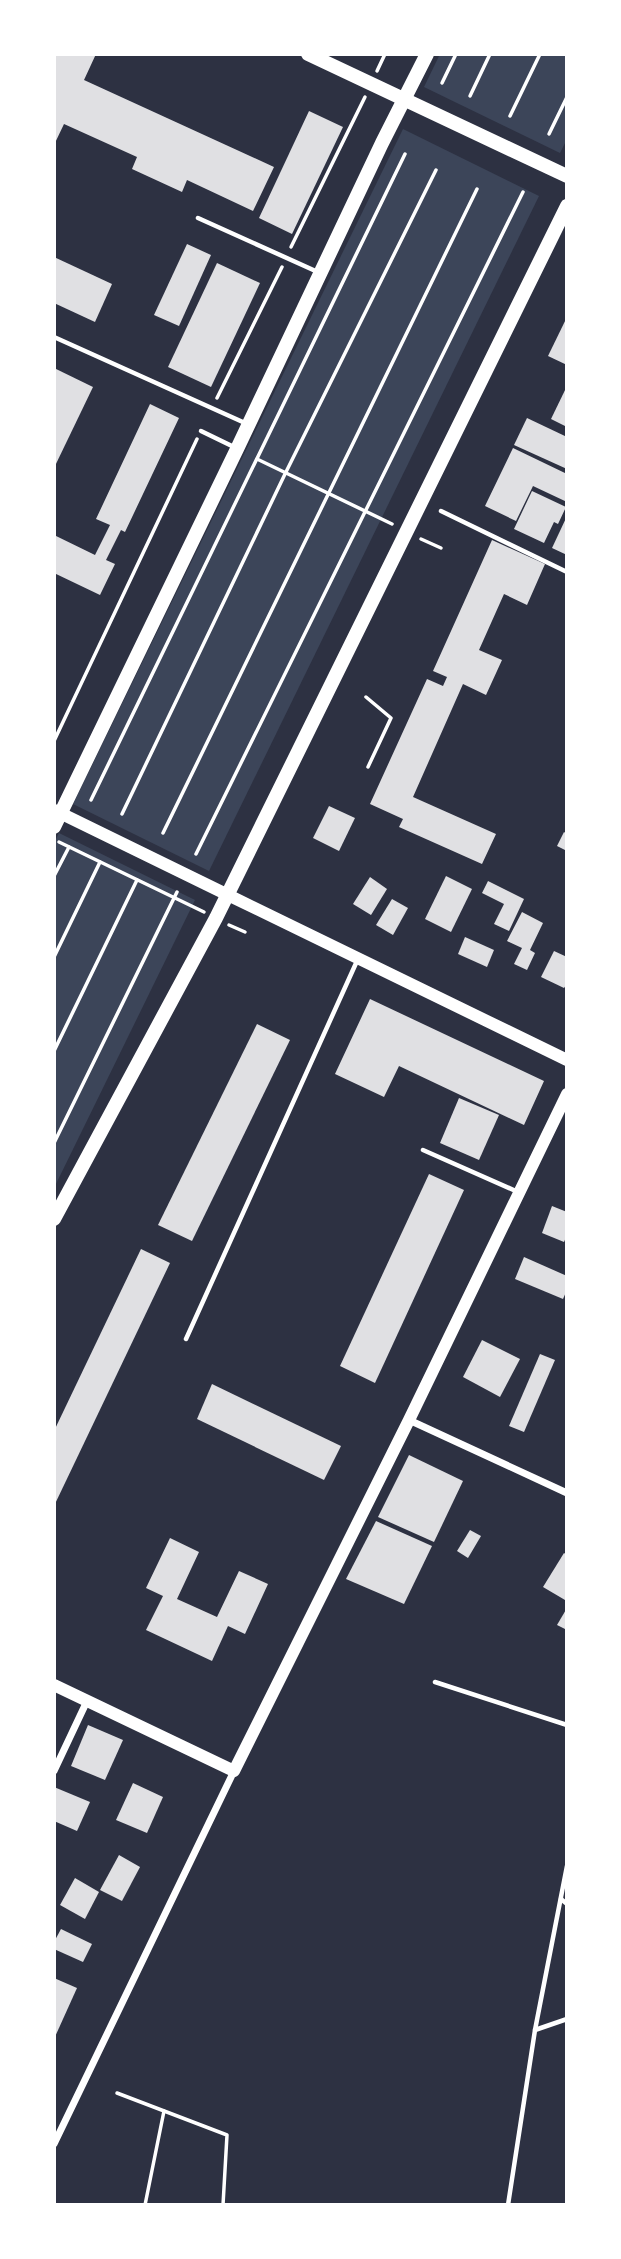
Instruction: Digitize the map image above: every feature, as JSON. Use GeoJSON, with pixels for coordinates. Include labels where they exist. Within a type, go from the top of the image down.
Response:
{"type":"FeatureCollection","features":[{"type":"Feature","properties":{"kind":"main road"},"geometry":{"type":"LineString","coordinates":[[308,54],[567,177]]}},
{"type":"Feature","properties":{"kind":"main road"},"geometry":{"type":"LineString","coordinates":[[56,817],[249,425],[426,54]]}},
{"type":"Feature","properties":{"kind":"main road"},"geometry":{"type":"LineString","coordinates":[[54,1219],[228,895],[567,206]]}},
{"type":"Feature","properties":{"kind":"street"},"geometry":{"type":"LineString","coordinates":[[56,817],[228,895],[567,1060]]}},
{"type":"Feature","properties":{"kind":"street"},"geometry":{"type":"LineString","coordinates":[[54,2144],[58,2126],[409,1420],[567,1094]]}},
{"type":"Feature","properties":{"kind":"street"},"geometry":{"type":"LineString","coordinates":[[409,1420],[567,1493]]}},
{"type":"Feature","properties":{"kind":"street"},"geometry":{"type":"LineString","coordinates":[[54,1685],[234,1771]]}},
{"type":"Feature","properties":{"kind":"street"},"geometry":{"type":"LineString","coordinates":[[54,1771],[87,1701]]}},
{"type":"Feature","properties":{"kind":"lane"},"geometry":{"type":"LineString","coordinates":[[198,218],[320,273]]}},
{"type":"Feature","properties":{"kind":"lane"},"geometry":{"type":"LineString","coordinates":[[54,337],[249,425]]}},
{"type":"Feature","properties":{"kind":"lane"},"geometry":{"type":"LineString","coordinates":[[201,430],[237,449]]}},
{"type":"Feature","properties":{"kind":"lane"},"geometry":{"type":"LineString","coordinates":[[441,511],[567,572]]}},
{"type":"Feature","properties":{"kind":"lane"},"geometry":{"type":"LineString","coordinates":[[186,1339],[358,958]]}},
{"type":"Feature","properties":{"kind":"lane"},"geometry":{"type":"LineString","coordinates":[[423,1150],[519,1193]]}},
{"type":"Feature","properties":{"kind":"lane"},"geometry":{"type":"LineString","coordinates":[[435,1682],[567,1725]]}},
{"type":"Feature","properties":{"kind":"lane"},"geometry":{"type":"LineString","coordinates":[[508,2205],[535,2030],[567,1866]]}},
{"type":"Feature","properties":{"kind":"lane"},"geometry":{"type":"LineString","coordinates":[[561,1899],[567,1904]]}},
{"type":"Feature","properties":{"kind":"lane"},"geometry":{"type":"LineString","coordinates":[[535,2030],[567,2019]]}},
{"type":"Feature","properties":{"kind":"path"},"geometry":{"type":"LineString","coordinates":[[212,407],[384,54]]}},
{"type":"Feature","properties":{"kind":"path"},"geometry":{"type":"LineString","coordinates":[[442,83],[456,54]]}},
{"type":"Feature","properties":{"kind":"path"},"geometry":{"type":"LineString","coordinates":[[470,96],[490,54]]}},
{"type":"Feature","properties":{"kind":"path"},"geometry":{"type":"LineString","coordinates":[[510,116],[540,54]]}},
{"type":"Feature","properties":{"kind":"path"},"geometry":{"type":"LineString","coordinates":[[549,134],[567,97]]}},
{"type":"Feature","properties":{"kind":"path"},"geometry":{"type":"LineString","coordinates":[[91,800],[405,155]]}},
{"type":"Feature","properties":{"kind":"path"},"geometry":{"type":"LineString","coordinates":[[121,814],[436,170]]}},
{"type":"Feature","properties":{"kind":"path"},"geometry":{"type":"LineString","coordinates":[[163,833],[477,189]]}},
{"type":"Feature","properties":{"kind":"path"},"geometry":{"type":"LineString","coordinates":[[196,854],[523,192]]}},
{"type":"Feature","properties":{"kind":"path"},"geometry":{"type":"LineString","coordinates":[[54,741],[201,430]]}},
{"type":"Feature","properties":{"kind":"path"},"geometry":{"type":"LineString","coordinates":[[237,449],[441,548]]}},
{"type":"Feature","properties":{"kind":"path"},"geometry":{"type":"LineString","coordinates":[[366,697],[391,718],[368,767]]}},
{"type":"Feature","properties":{"kind":"path"},"geometry":{"type":"LineString","coordinates":[[54,840],[245,932]]}},
{"type":"Feature","properties":{"kind":"path"},"geometry":{"type":"LineString","coordinates":[[54,876],[69,847]]}},
{"type":"Feature","properties":{"kind":"path"},"geometry":{"type":"LineString","coordinates":[[54,957],[100,862]]}},
{"type":"Feature","properties":{"kind":"path"},"geometry":{"type":"LineString","coordinates":[[54,1051],[137,880]]}},
{"type":"Feature","properties":{"kind":"path"},"geometry":{"type":"LineString","coordinates":[[54,1143],[177,892]]}},
{"type":"Feature","properties":{"kind":"path"},"geometry":{"type":"LineString","coordinates":[[117,2093],[227,2135],[223,2205]]}},
{"type":"Feature","properties":{"kind":"path"},"geometry":{"type":"LineString","coordinates":[[145,2205],[164,2111]]}},
{"type":"Feature","properties":{"kind":"shaded area"},"geometry":{"type":"Polygon","coordinates":[[[440,54],[567,54],[567,139],[560,153],[424,87],[440,54]]]}},
{"type":"Feature","properties":{"kind":"shaded area"},"geometry":{"type":"Polygon","coordinates":[[[403,129],[539,196],[209,871],[73,804],[403,129]]]}},
{"type":"Feature","properties":{"kind":"shaded area"},"geometry":{"type":"Polygon","coordinates":[[[59,833],[195,900],[54,1188],[54,843],[59,833]]]}},
{"type":"Feature","properties":{"kind":"building"},"geometry":{"type":"Polygon","coordinates":[[[54,54],[96,54],[84,80],[274,167],[253,211],[187,180],[182,192],[132,169],[137,157],[64,124],[54,145],[54,54]]]}},
{"type":"Feature","properties":{"kind":"building"},"geometry":{"type":"Polygon","coordinates":[[[309,111],[343,127],[292,234],[259,218],[309,111]]]}},
{"type":"Feature","properties":{"kind":"building"},"geometry":{"type":"Polygon","coordinates":[[[187,244],[211,255],[179,326],[154,315],[187,244]]]}},
{"type":"Feature","properties":{"kind":"building"},"geometry":{"type":"Polygon","coordinates":[[[54,257],[112,284],[95,322],[54,303],[54,257]]]}},
{"type":"Feature","properties":{"kind":"building"},"geometry":{"type":"Polygon","coordinates":[[[217,263],[260,283],[211,387],[168,367],[217,263]]]}},
{"type":"Feature","properties":{"kind":"building"},"geometry":{"type":"Polygon","coordinates":[[[567,317],[567,365],[548,356],[567,317]]]}},
{"type":"Feature","properties":{"kind":"building"},"geometry":{"type":"Polygon","coordinates":[[[54,368],[93,387],[54,468],[54,368]]]}},
{"type":"Feature","properties":{"kind":"building"},"geometry":{"type":"Polygon","coordinates":[[[567,386],[567,427],[551,419],[567,386]]]}},
{"type":"Feature","properties":{"kind":"building"},"geometry":{"type":"Polygon","coordinates":[[[150,404],[179,418],[125,532],[121,530],[106,560],[115,564],[100,595],[54,573],[54,535],[95,555],[110,525],[96,519],[150,404]]]}},
{"type":"Feature","properties":{"kind":"building"},"geometry":{"type":"Polygon","coordinates":[[[527,418],[567,437],[567,469],[514,445],[527,418]]]}},
{"type":"Feature","properties":{"kind":"building"},"geometry":{"type":"Polygon","coordinates":[[[513,448],[567,474],[567,502],[533,486],[516,521],[485,506],[513,448]]]}},
{"type":"Feature","properties":{"kind":"building"},"geometry":{"type":"Polygon","coordinates":[[[532,491],[566,507],[558,524],[554,522],[544,543],[514,529],[532,491]]]}},
{"type":"Feature","properties":{"kind":"building"},"geometry":{"type":"Polygon","coordinates":[[[567,516],[567,555],[552,548],[567,516]]]}},
{"type":"Feature","properties":{"kind":"building"},"geometry":{"type":"Polygon","coordinates":[[[492,540],[545,564],[527,605],[504,594],[479,650],[502,660],[486,695],[463,684],[413,797],[496,834],[482,864],[399,827],[403,819],[370,804],[427,679],[443,686],[447,677],[433,671],[492,540]]]}},
{"type":"Feature","properties":{"kind":"building"},"geometry":{"type":"Polygon","coordinates":[[[329,806],[355,818],[339,851],[313,838],[329,806]]]}},
{"type":"Feature","properties":{"kind":"building"},"geometry":{"type":"Polygon","coordinates":[[[564,832],[567,834],[567,851],[557,846],[564,832]]]}},
{"type":"Feature","properties":{"kind":"building"},"geometry":{"type":"Polygon","coordinates":[[[446,876],[472,889],[451,932],[425,919],[446,876]]]}},
{"type":"Feature","properties":{"kind":"building"},"geometry":{"type":"Polygon","coordinates":[[[370,877],[387,889],[371,915],[353,904],[370,877]]]}},
{"type":"Feature","properties":{"kind":"building"},"geometry":{"type":"Polygon","coordinates":[[[488,881],[524,899],[509,931],[494,924],[504,904],[482,893],[488,881]]]}},
{"type":"Feature","properties":{"kind":"building"},"geometry":{"type":"Polygon","coordinates":[[[392,899],[408,908],[393,935],[376,925],[392,899]]]}},
{"type":"Feature","properties":{"kind":"building"},"geometry":{"type":"Polygon","coordinates":[[[522,912],[543,923],[530,950],[535,953],[527,970],[514,964],[522,948],[507,941],[522,912]]]}},
{"type":"Feature","properties":{"kind":"building"},"geometry":{"type":"Polygon","coordinates":[[[465,937],[494,950],[487,967],[458,954],[465,937]]]}},
{"type":"Feature","properties":{"kind":"building"},"geometry":{"type":"Polygon","coordinates":[[[554,951],[567,957],[567,984],[564,988],[541,977],[554,951]]]}},
{"type":"Feature","properties":{"kind":"building"},"geometry":{"type":"Polygon","coordinates":[[[370,999],[544,1081],[524,1125],[399,1066],[384,1097],[335,1074],[370,999]]]}},
{"type":"Feature","properties":{"kind":"building"},"geometry":{"type":"Polygon","coordinates":[[[257,1024],[290,1040],[192,1241],[158,1225],[257,1024]]]}},
{"type":"Feature","properties":{"kind":"building"},"geometry":{"type":"Polygon","coordinates":[[[459,1098],[499,1115],[479,1160],[440,1143],[459,1098]]]}},
{"type":"Feature","properties":{"kind":"building"},"geometry":{"type":"Polygon","coordinates":[[[429,1174],[464,1190],[375,1383],[340,1366],[429,1174]]]}},
{"type":"Feature","properties":{"kind":"building"},"geometry":{"type":"Polygon","coordinates":[[[552,1206],[567,1212],[567,1235],[564,1242],[542,1233],[552,1206]]]}},
{"type":"Feature","properties":{"kind":"building"},"geometry":{"type":"Polygon","coordinates":[[[141,1249],[170,1263],[54,1506],[54,1431],[141,1249]]]}},
{"type":"Feature","properties":{"kind":"building"},"geometry":{"type":"Polygon","coordinates":[[[524,1257],[567,1276],[567,1290],[563,1299],[515,1279],[524,1257]]]}},
{"type":"Feature","properties":{"kind":"building"},"geometry":{"type":"Polygon","coordinates":[[[482,1340],[520,1359],[500,1397],[463,1377],[482,1340]]]}},
{"type":"Feature","properties":{"kind":"building"},"geometry":{"type":"Polygon","coordinates":[[[540,1354],[555,1360],[524,1432],[509,1426],[540,1354]]]}},
{"type":"Feature","properties":{"kind":"building"},"geometry":{"type":"Polygon","coordinates":[[[212,1384],[341,1446],[324,1480],[197,1419],[212,1384]]]}},
{"type":"Feature","properties":{"kind":"building"},"geometry":{"type":"Polygon","coordinates":[[[409,1455],[463,1481],[434,1542],[378,1517],[409,1455]]]}},
{"type":"Feature","properties":{"kind":"building"},"geometry":{"type":"Polygon","coordinates":[[[376,1521],[432,1546],[404,1604],[346,1579],[376,1521]]]}},
{"type":"Feature","properties":{"kind":"building"},"geometry":{"type":"Polygon","coordinates":[[[470,1530],[481,1536],[468,1558],[457,1551],[470,1530]]]}},
{"type":"Feature","properties":{"kind":"building"},"geometry":{"type":"Polygon","coordinates":[[[170,1538],[199,1552],[177,1599],[217,1617],[239,1571],[268,1584],[245,1634],[228,1626],[212,1661],[146,1630],[163,1596],[146,1588],[170,1538]]]}},
{"type":"Feature","properties":{"kind":"building"},"geometry":{"type":"Polygon","coordinates":[[[564,1553],[567,1555],[565,1600],[543,1587],[564,1553]]]}},
{"type":"Feature","properties":{"kind":"building"},"geometry":{"type":"Polygon","coordinates":[[[567,1608],[567,1630],[557,1625],[567,1608]]]}},
{"type":"Feature","properties":{"kind":"building"},"geometry":{"type":"Polygon","coordinates":[[[88,1725],[123,1740],[105,1780],[71,1766],[88,1725]]]}},
{"type":"Feature","properties":{"kind":"building"},"geometry":{"type":"Polygon","coordinates":[[[133,1783],[163,1797],[147,1833],[116,1820],[133,1783]]]}},
{"type":"Feature","properties":{"kind":"building"},"geometry":{"type":"Polygon","coordinates":[[[54,1787],[90,1802],[77,1831],[54,1821],[54,1787]]]}},
{"type":"Feature","properties":{"kind":"building"},"geometry":{"type":"Polygon","coordinates":[[[119,1855],[140,1867],[122,1901],[100,1890],[119,1855]]]}},
{"type":"Feature","properties":{"kind":"building"},"geometry":{"type":"Polygon","coordinates":[[[75,1878],[99,1892],[85,1919],[60,1905],[75,1878]]]}},
{"type":"Feature","properties":{"kind":"building"},"geometry":{"type":"Polygon","coordinates":[[[61,1929],[92,1944],[83,1962],[54,1949],[54,1942],[61,1929]]]}},
{"type":"Feature","properties":{"kind":"building"},"geometry":{"type":"Polygon","coordinates":[[[54,1978],[77,1988],[54,2039],[54,1978]]]}}]}
